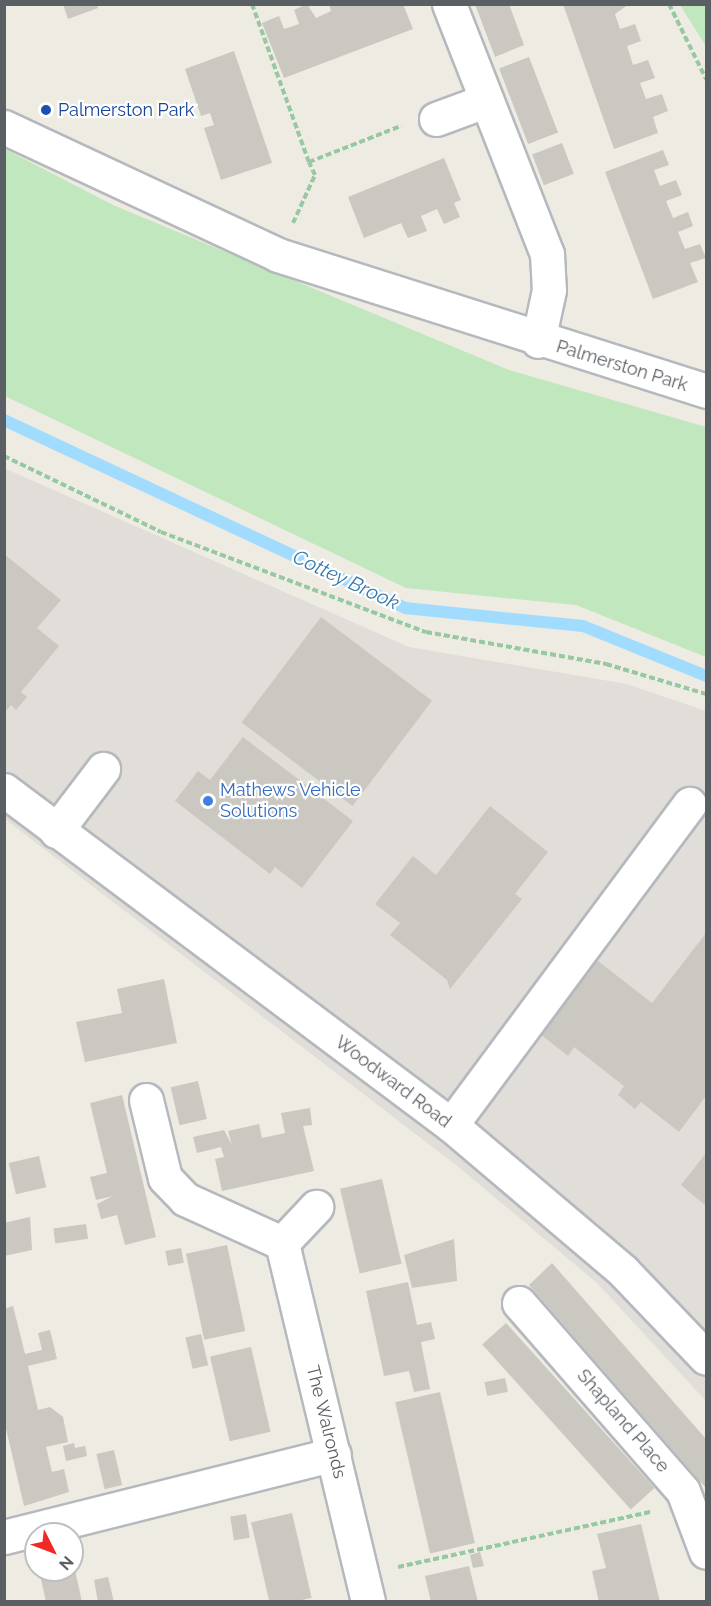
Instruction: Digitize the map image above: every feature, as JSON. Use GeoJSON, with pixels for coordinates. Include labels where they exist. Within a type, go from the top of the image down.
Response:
{"type":"FeatureCollection","features":[{"type":"Feature","properties":{"kind":"street","name":"Palmerston Park"},"geometry":{"type":"LineString","coordinates":[[448,4],[547,254],[549,290],[538,341]]}},
{"type":"Feature","properties":{"kind":"street"},"geometry":{"type":"LineString","coordinates":[[436,119],[485,101]]}},
{"type":"Feature","properties":{"kind":"street","name":"Palmerston Park"},"geometry":{"type":"LineString","coordinates":[[4,127],[278,255],[538,341],[706,392]]}},
{"type":"Feature","properties":{"kind":"street"},"geometry":{"type":"LineString","coordinates":[[57,831],[103,769]]}},
{"type":"Feature","properties":{"kind":"street","name":"Woodward Road"},"geometry":{"type":"LineString","coordinates":[[4,790],[451,1125],[623,1271],[706,1358]]}},
{"type":"Feature","properties":{"kind":"street"},"geometry":{"type":"LineString","coordinates":[[451,1125],[689,804]]}},
{"type":"Feature","properties":{"kind":"street"},"geometry":{"type":"LineString","coordinates":[[146,1100],[165,1178],[185,1199],[282,1243],[315,1206]]}},
{"type":"Feature","properties":{"kind":"street","name":"The Walronds"},"geometry":{"type":"LineString","coordinates":[[282,1243],[365,1588]]}},
{"type":"Feature","properties":{"kind":"street","name":"Shapland Place"},"geometry":{"type":"LineString","coordinates":[[519,1303],[683,1491],[706,1552]]}},
{"type":"Feature","properties":{"kind":"street"},"geometry":{"type":"LineString","coordinates":[[4,1537],[334,1454]]}},
{"type":"Feature","properties":{"kind":"path"},"geometry":{"type":"LineString","coordinates":[[252,4],[315,175],[278,255]]}},
{"type":"Feature","properties":{"kind":"path"},"geometry":{"type":"LineString","coordinates":[[669,4],[706,79]]}},
{"type":"Feature","properties":{"kind":"path"},"geometry":{"type":"LineString","coordinates":[[309,162],[425,117],[436,119]]}},
{"type":"Feature","properties":{"kind":"path"},"geometry":{"type":"LineString","coordinates":[[4,456],[161,532],[426,632],[606,664],[706,694]]}},
{"type":"Feature","properties":{"kind":"path"},"geometry":{"type":"LineString","coordinates":[[365,1588],[656,1510],[683,1491]]}},
{"type":"Feature","properties":{"kind":"shaded area"},"geometry":{"type":"Polygon","coordinates":[[[4,468],[409,647],[627,684],[706,711],[706,1401],[597,1283],[456,1165],[5,819],[4,468]]]}},
{"type":"Feature","properties":{"kind":"green space"},"geometry":{"type":"Polygon","coordinates":[[[680,5],[706,5],[706,46],[704,43],[680,5]]]}},
{"type":"Feature","properties":{"kind":"green space"},"geometry":{"type":"Polygon","coordinates":[[[5,149],[113,205],[509,370],[706,427],[706,657],[576,605],[406,588],[5,396],[5,149]]]}},
{"type":"Feature","properties":{"kind":"building"},"geometry":{"type":"Polygon","coordinates":[[[63,4],[97,4],[98,8],[68,19],[63,4]]]}},
{"type":"Feature","properties":{"kind":"building"},"geometry":{"type":"Polygon","coordinates":[[[307,4],[316,18],[331,11],[329,4],[403,4],[413,29],[284,78],[262,23],[279,16],[284,29],[299,24],[294,10],[307,4]]]}},
{"type":"Feature","properties":{"kind":"building"},"geometry":{"type":"Polygon","coordinates":[[[475,4],[509,4],[524,45],[495,57],[475,4]]]}},
{"type":"Feature","properties":{"kind":"building"},"geometry":{"type":"Polygon","coordinates":[[[563,4],[629,4],[615,14],[620,29],[635,24],[641,41],[627,46],[633,65],[648,60],[655,78],[640,83],[646,99],[662,94],[668,111],[653,117],[658,133],[614,149],[563,4]]]}},
{"type":"Feature","properties":{"kind":"building"},"geometry":{"type":"Polygon","coordinates":[[[234,51],[272,163],[221,180],[204,128],[214,125],[210,113],[201,116],[185,69],[234,51]]]}},
{"type":"Feature","properties":{"kind":"building"},"geometry":{"type":"Polygon","coordinates":[[[529,57],[558,133],[528,144],[499,68],[529,57]]]}},
{"type":"Feature","properties":{"kind":"building"},"geometry":{"type":"Polygon","coordinates":[[[562,143],[574,174],[544,185],[532,154],[562,143]]]}},
{"type":"Feature","properties":{"kind":"building"},"geometry":{"type":"Polygon","coordinates":[[[663,150],[669,165],[654,170],[660,186],[676,180],[682,195],[666,201],[673,218],[688,212],[693,226],[678,232],[685,249],[700,244],[706,258],[690,263],[698,282],[653,299],[605,172],[663,150]]]}},
{"type":"Feature","properties":{"kind":"building"},"geometry":{"type":"Polygon","coordinates":[[[444,158],[461,200],[454,203],[460,217],[444,224],[437,209],[421,216],[427,231],[408,238],[401,223],[364,238],[348,197],[444,158]]]}},
{"type":"Feature","properties":{"kind":"building"},"geometry":{"type":"Polygon","coordinates":[[[4,554],[61,600],[37,628],[59,646],[21,692],[27,697],[16,710],[11,705],[4,713],[4,554]]]}},
{"type":"Feature","properties":{"kind":"building"},"geometry":{"type":"Polygon","coordinates":[[[321,617],[432,701],[353,806],[242,722],[321,617]]]}},
{"type":"Feature","properties":{"kind":"building"},"geometry":{"type":"Polygon","coordinates":[[[243,737],[353,821],[302,888],[275,867],[270,874],[175,801],[198,771],[210,780],[243,737]]]}},
{"type":"Feature","properties":{"kind":"building"},"geometry":{"type":"Polygon","coordinates":[[[490,806],[548,852],[515,894],[522,899],[450,989],[447,980],[390,935],[400,923],[375,904],[413,856],[436,875],[490,806]]]}},
{"type":"Feature","properties":{"kind":"building"},"geometry":{"type":"Polygon","coordinates":[[[706,933],[706,1096],[679,1132],[641,1102],[635,1109],[618,1095],[624,1086],[574,1047],[568,1056],[535,1030],[593,957],[652,1003],[706,933]]]}},
{"type":"Feature","properties":{"kind":"building"},"geometry":{"type":"Polygon","coordinates":[[[164,979],[177,1043],[85,1062],[76,1022],[122,1013],[117,989],[164,979]]]}},
{"type":"Feature","properties":{"kind":"building"},"geometry":{"type":"Polygon","coordinates":[[[198,1081],[207,1119],[179,1125],[171,1087],[198,1081]]]}},
{"type":"Feature","properties":{"kind":"building"},"geometry":{"type":"Polygon","coordinates":[[[122,1095],[156,1237],[125,1245],[117,1215],[101,1219],[97,1204],[113,1196],[96,1200],[90,1177],[107,1173],[90,1103],[122,1095]]]}},
{"type":"Feature","properties":{"kind":"building"},"geometry":{"type":"Polygon","coordinates":[[[310,1108],[312,1125],[303,1126],[314,1171],[222,1191],[215,1159],[224,1157],[221,1147],[197,1153],[193,1137],[224,1130],[232,1145],[228,1131],[259,1124],[262,1138],[285,1133],[281,1113],[310,1108]]]}},
{"type":"Feature","properties":{"kind":"building"},"geometry":{"type":"Polygon","coordinates":[[[706,1153],[706,1206],[681,1185],[706,1153]]]}},
{"type":"Feature","properties":{"kind":"building"},"geometry":{"type":"Polygon","coordinates":[[[39,1156],[46,1187],[16,1194],[9,1163],[39,1156]]]}},
{"type":"Feature","properties":{"kind":"building"},"geometry":{"type":"Polygon","coordinates":[[[382,1179],[402,1264],[360,1273],[340,1189],[382,1179]]]}},
{"type":"Feature","properties":{"kind":"building"},"geometry":{"type":"Polygon","coordinates":[[[30,1217],[32,1250],[4,1256],[4,1223],[30,1217]]]}},
{"type":"Feature","properties":{"kind":"building"},"geometry":{"type":"Polygon","coordinates":[[[86,1224],[88,1239],[55,1243],[53,1229],[86,1224]]]}},
{"type":"Feature","properties":{"kind":"building"},"geometry":{"type":"Polygon","coordinates":[[[454,1239],[457,1281],[412,1288],[404,1255],[454,1239]]]}},
{"type":"Feature","properties":{"kind":"building"},"geometry":{"type":"Polygon","coordinates":[[[227,1245],[245,1331],[204,1340],[186,1254],[227,1245]]]}},
{"type":"Feature","properties":{"kind":"building"},"geometry":{"type":"Polygon","coordinates":[[[181,1248],[184,1263],[168,1266],[165,1251],[181,1248]]]}},
{"type":"Feature","properties":{"kind":"building"},"geometry":{"type":"Polygon","coordinates":[[[552,1263],[706,1439],[706,1488],[529,1285],[552,1263]]]}},
{"type":"Feature","properties":{"kind":"building"},"geometry":{"type":"Polygon","coordinates":[[[408,1282],[417,1325],[431,1322],[435,1339],[421,1342],[430,1389],[414,1392],[409,1371],[384,1376],[366,1291],[408,1282]]]}},
{"type":"Feature","properties":{"kind":"building"},"geometry":{"type":"Polygon","coordinates":[[[13,1306],[25,1354],[42,1350],[38,1333],[50,1330],[57,1359],[28,1366],[38,1410],[50,1407],[63,1417],[68,1442],[46,1447],[52,1472],[64,1469],[69,1492],[24,1506],[4,1420],[4,1309],[13,1306]]]}},
{"type":"Feature","properties":{"kind":"building"},"geometry":{"type":"Polygon","coordinates":[[[506,1323],[655,1488],[631,1509],[482,1344],[506,1323]]]}},
{"type":"Feature","properties":{"kind":"building"},"geometry":{"type":"Polygon","coordinates":[[[201,1334],[208,1365],[193,1369],[185,1338],[201,1334]]]}},
{"type":"Feature","properties":{"kind":"building"},"geometry":{"type":"Polygon","coordinates":[[[251,1347],[271,1432],[230,1441],[210,1356],[251,1347]]]}},
{"type":"Feature","properties":{"kind":"building"},"geometry":{"type":"Polygon","coordinates":[[[505,1378],[508,1392],[487,1396],[484,1382],[505,1378]]]}},
{"type":"Feature","properties":{"kind":"building"},"geometry":{"type":"Polygon","coordinates":[[[440,1392],[475,1543],[430,1553],[395,1402],[440,1392]]]}},
{"type":"Feature","properties":{"kind":"building"},"geometry":{"type":"Polygon","coordinates":[[[74,1443],[75,1448],[85,1446],[87,1456],[66,1461],[63,1446],[74,1443]]]}},
{"type":"Feature","properties":{"kind":"building"},"geometry":{"type":"Polygon","coordinates":[[[114,1450],[122,1485],[105,1489],[96,1454],[114,1450]]]}},
{"type":"Feature","properties":{"kind":"building"},"geometry":{"type":"Polygon","coordinates":[[[292,1513],[312,1598],[293,1602],[269,1602],[251,1522],[292,1513]]]}},
{"type":"Feature","properties":{"kind":"building"},"geometry":{"type":"Polygon","coordinates":[[[246,1514],[250,1538],[234,1540],[230,1517],[246,1514]]]}},
{"type":"Feature","properties":{"kind":"building"},"geometry":{"type":"Polygon","coordinates":[[[641,1524],[660,1602],[599,1602],[592,1571],[606,1568],[597,1534],[641,1524]]]}},
{"type":"Feature","properties":{"kind":"building"},"geometry":{"type":"Polygon","coordinates":[[[480,1552],[484,1566],[473,1568],[470,1555],[480,1552]]]}},
{"type":"Feature","properties":{"kind":"building"},"geometry":{"type":"Polygon","coordinates":[[[469,1566],[478,1602],[431,1602],[425,1576],[469,1566]]]}},
{"type":"Feature","properties":{"kind":"building"},"geometry":{"type":"Polygon","coordinates":[[[108,1577],[114,1602],[98,1602],[94,1580],[108,1577]]]}},
{"type":"Feature","properties":{"kind":"building"},"geometry":{"type":"Polygon","coordinates":[[[42,1582],[78,1582],[82,1602],[46,1602],[42,1582]]]}},
{"type":"Feature","properties":{"kind":"waterway","name":"Cottey Brook"},"geometry":{"type":"LineString","coordinates":[[4,420],[405,608],[583,626],[706,676]]}},
{"type":"Feature","properties":{"kind":"place","name":"Palmerston Park"},"geometry":{"type":"Point","coordinates":[46,110]}},
{"type":"Feature","properties":{"kind":"place","name":"Mathews Vehicle Solutions"},"geometry":{"type":"Point","coordinates":[208,801]}}]}
